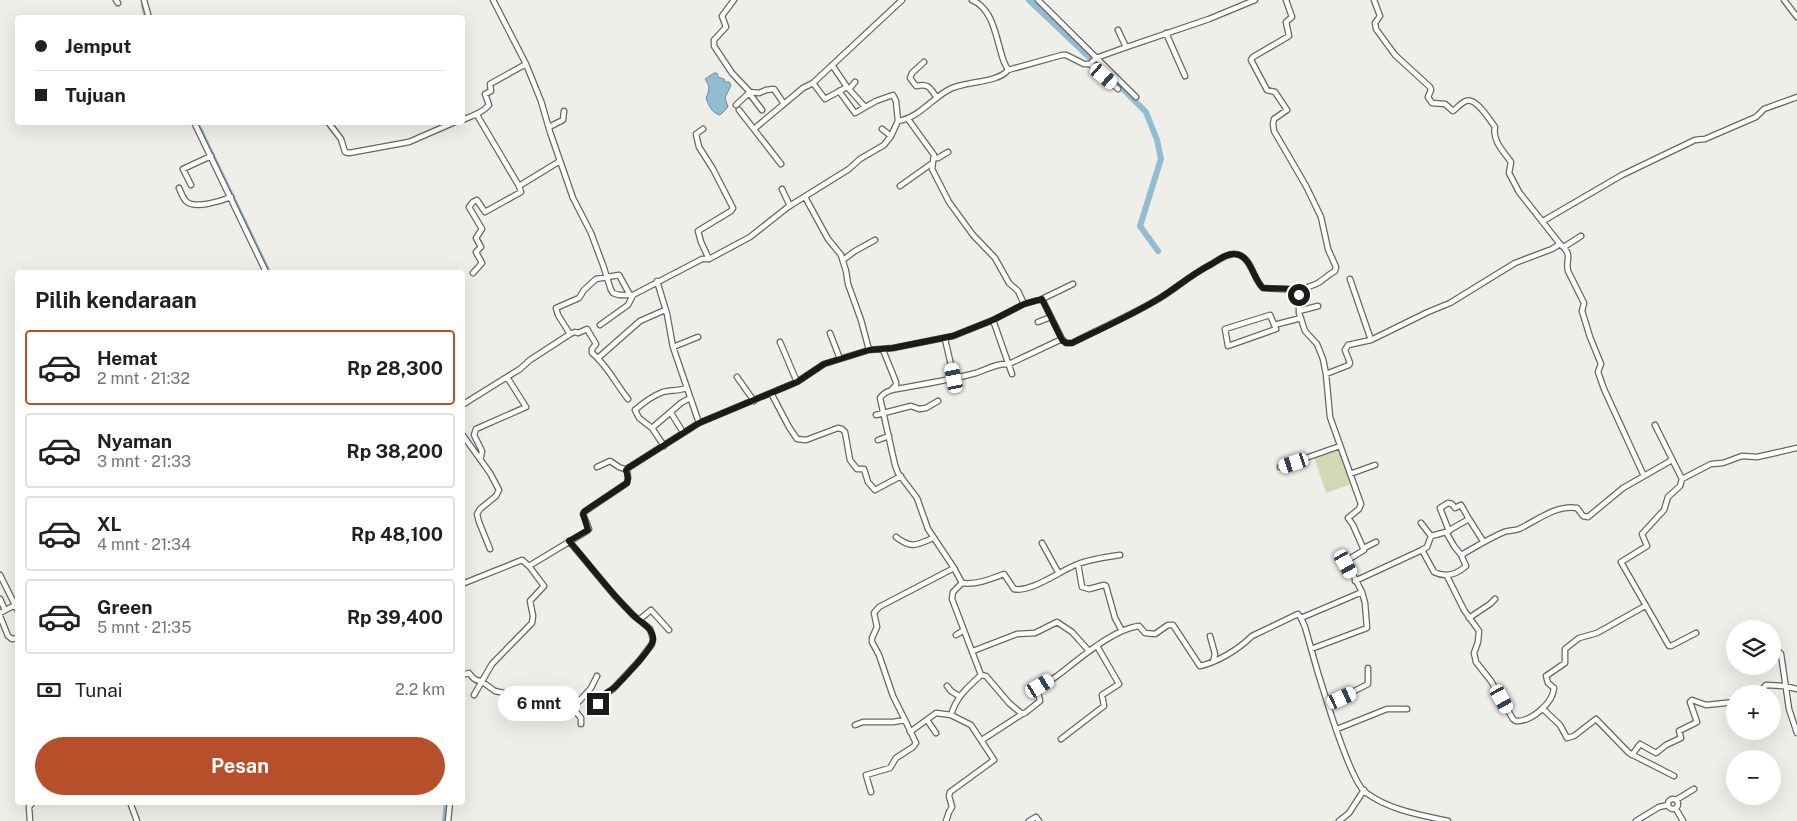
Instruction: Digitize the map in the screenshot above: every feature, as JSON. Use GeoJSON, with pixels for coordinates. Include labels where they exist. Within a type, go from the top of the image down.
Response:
{"type":"FeatureCollection","features":[{"type":"Feature","properties":{"kind":"street"},"geometry":{"type":"LineString","coordinates":[[144,0],[148,15]]}},
{"type":"Feature","properties":{"kind":"street"},"geometry":{"type":"LineString","coordinates":[[492,0],[526,64],[541,101],[573,198],[591,233],[613,293],[619,295],[631,295],[702,259],[709,259],[750,237],[790,206],[879,148],[891,136],[898,121],[896,100],[893,95],[855,113],[839,91]]}},
{"type":"Feature","properties":{"kind":"street"},"geometry":{"type":"LineString","coordinates":[[734,0],[722,16],[726,27],[714,40],[714,46],[732,73],[762,110]]}},
{"type":"Feature","properties":{"kind":"street"},"geometry":{"type":"LineString","coordinates":[[754,129],[803,88],[813,83],[902,0]]}},
{"type":"Feature","properties":{"kind":"street"},"geometry":{"type":"LineString","coordinates":[[972,0],[981,4],[988,16],[1008,70]]}},
{"type":"Feature","properties":{"kind":"street"},"geometry":{"type":"LineString","coordinates":[[981,4],[986,0]]}},
{"type":"Feature","properties":{"kind":"street"},"geometry":{"type":"LineString","coordinates":[[1038,0],[1118,89]]}},
{"type":"Feature","properties":{"kind":"street"},"geometry":{"type":"LineString","coordinates":[[898,121],[908,119],[951,88],[1000,76],[1008,70],[1062,55],[1066,55],[1084,64],[1255,0]]}},
{"type":"Feature","properties":{"kind":"street"},"geometry":{"type":"LineString","coordinates":[[1042,299],[1062,340],[1069,344],[1159,298],[1227,255],[1235,254],[1242,256],[1247,261],[1259,285],[1263,288],[1299,289],[1320,282],[1324,277],[1336,270],[1328,249],[1321,217],[1273,126],[1274,120],[1287,110],[1275,92],[1267,90],[1251,60],[1253,56],[1289,36],[1286,22],[1292,17],[1286,0]]}},
{"type":"Feature","properties":{"kind":"street"},"geometry":{"type":"LineString","coordinates":[[1374,0],[1380,16],[1375,23],[1376,29],[1395,56],[1430,87],[1431,90],[1428,97],[1432,104],[1445,104],[1453,111],[1465,101],[1470,100],[1480,106],[1495,127],[1494,133],[1499,145],[1511,162],[1509,173],[1522,198],[1570,255],[1567,264],[1568,271],[1584,303],[1582,311],[1601,364],[1598,372],[1644,476]]}},
{"type":"Feature","properties":{"kind":"street"},"geometry":{"type":"LineString","coordinates":[[1784,0],[1797,17]]}},
{"type":"Feature","properties":{"kind":"street"},"geometry":{"type":"LineString","coordinates":[[1118,30],[1126,47]]}},
{"type":"Feature","properties":{"kind":"street"},"geometry":{"type":"LineString","coordinates":[[1166,33],[1185,76]]}},
{"type":"Feature","properties":{"kind":"street"},"geometry":{"type":"LineString","coordinates":[[1093,61],[1136,97]]}},
{"type":"Feature","properties":{"kind":"street"},"geometry":{"type":"LineString","coordinates":[[924,62],[912,73],[910,78],[916,86],[923,84],[928,86],[937,98]]}},
{"type":"Feature","properties":{"kind":"street"},"geometry":{"type":"LineString","coordinates":[[465,119],[488,108],[485,94],[491,91],[490,85],[496,86],[526,64]]}},
{"type":"Feature","properties":{"kind":"street"},"geometry":{"type":"LineString","coordinates":[[832,66],[865,107]]}},
{"type":"Feature","properties":{"kind":"street"},"geometry":{"type":"LineString","coordinates":[[813,83],[825,98],[848,88],[855,82]]}},
{"type":"Feature","properties":{"kind":"street"},"geometry":{"type":"LineString","coordinates":[[736,105],[749,93],[759,93],[774,89],[784,104]]}},
{"type":"Feature","properties":{"kind":"street"},"geometry":{"type":"LineString","coordinates":[[1543,221],[1622,175],[1695,140],[1705,139],[1756,117],[1764,109],[1797,97]]}},
{"type":"Feature","properties":{"kind":"street"},"geometry":{"type":"LineString","coordinates":[[739,110],[782,164]]}},
{"type":"Feature","properties":{"kind":"street"},"geometry":{"type":"LineString","coordinates":[[549,127],[561,121],[564,111]]}},
{"type":"Feature","properties":{"kind":"street"},"geometry":{"type":"LineString","coordinates":[[474,273],[482,263],[476,252],[481,247],[476,238],[482,231],[469,207],[477,200],[485,212],[521,192],[476,115]]}},
{"type":"Feature","properties":{"kind":"street"},"geometry":{"type":"LineString","coordinates":[[908,119],[935,158]]}},
{"type":"Feature","properties":{"kind":"street"},"geometry":{"type":"LineString","coordinates":[[561,121],[564,127]]}},
{"type":"Feature","properties":{"kind":"street"},"geometry":{"type":"LineString","coordinates":[[196,125],[265,270]]}},
{"type":"Feature","properties":{"kind":"street"},"geometry":{"type":"LineString","coordinates":[[330,125],[341,139],[345,152],[349,153],[404,143],[448,125]]}},
{"type":"Feature","properties":{"kind":"street"},"geometry":{"type":"LineString","coordinates":[[703,129],[696,134],[698,147],[713,169],[733,208],[731,212],[698,232],[709,259]]}},
{"type":"Feature","properties":{"kind":"street"},"geometry":{"type":"LineString","coordinates":[[882,129],[891,136]]}},
{"type":"Feature","properties":{"kind":"street"},"geometry":{"type":"LineString","coordinates":[[900,186],[931,164],[935,158],[939,158],[948,152]]}},
{"type":"Feature","properties":{"kind":"street"},"geometry":{"type":"LineString","coordinates":[[191,185],[183,168],[211,156]]}},
{"type":"Feature","properties":{"kind":"street"},"geometry":{"type":"LineString","coordinates":[[519,186],[560,161]]}},
{"type":"Feature","properties":{"kind":"street"},"geometry":{"type":"LineString","coordinates":[[931,164],[957,214],[973,235],[995,258],[1009,283],[1018,291],[1024,304]]}},
{"type":"Feature","properties":{"kind":"street"},"geometry":{"type":"LineString","coordinates":[[179,188],[188,202],[193,204],[204,204],[231,198]]}},
{"type":"Feature","properties":{"kind":"street"},"geometry":{"type":"LineString","coordinates":[[782,189],[790,206]]}},
{"type":"Feature","properties":{"kind":"street"},"geometry":{"type":"LineString","coordinates":[[805,197],[828,239],[836,247],[843,260],[848,284],[869,350]]}},
{"type":"Feature","properties":{"kind":"street"},"geometry":{"type":"LineString","coordinates":[[1326,374],[1349,366],[1350,363],[1345,350],[1348,345],[1370,340],[1450,303],[1515,264],[1562,246],[1581,236]]}},
{"type":"Feature","properties":{"kind":"street"},"geometry":{"type":"LineString","coordinates":[[843,260],[875,240]]}},
{"type":"Feature","properties":{"kind":"street"},"geometry":{"type":"LineString","coordinates":[[570,334],[558,315],[556,308],[579,298],[584,290],[596,279],[619,275],[631,295],[628,305],[600,325]]}},
{"type":"Feature","properties":{"kind":"street"},"geometry":{"type":"LineString","coordinates":[[1350,279],[1370,340]]}},
{"type":"Feature","properties":{"kind":"street"},"geometry":{"type":"LineString","coordinates":[[657,282],[673,347],[699,423]]}},
{"type":"Feature","properties":{"kind":"street"},"geometry":{"type":"LineString","coordinates":[[597,467],[610,461],[619,468],[626,470],[664,446],[683,431],[797,382],[824,364],[869,350],[883,350],[945,339],[993,320],[1024,304],[1042,299],[1073,284]]}},
{"type":"Feature","properties":{"kind":"street"},"geometry":{"type":"LineString","coordinates":[[1299,289],[1299,311],[1301,318],[1305,331],[1317,344],[1326,374],[1330,417],[1361,504],[1359,509],[1348,518],[1364,548]]}},
{"type":"Feature","properties":{"kind":"street"},"geometry":{"type":"LineString","coordinates":[[1299,311],[1318,306]]}},
{"type":"Feature","properties":{"kind":"street"},"geometry":{"type":"LineString","coordinates":[[598,358],[640,321],[665,310]]}},
{"type":"Feature","properties":{"kind":"street"},"geometry":{"type":"LineString","coordinates":[[1270,315],[1274,325],[1276,329],[1228,346],[1225,329],[1270,315]]}},
{"type":"Feature","properties":{"kind":"street"},"geometry":{"type":"LineString","coordinates":[[1038,322],[1051,317]]}},
{"type":"Feature","properties":{"kind":"street"},"geometry":{"type":"LineString","coordinates":[[1274,325],[1301,318]]}},
{"type":"Feature","properties":{"kind":"street"},"geometry":{"type":"LineString","coordinates":[[993,320],[1012,374]]}},
{"type":"Feature","properties":{"kind":"street"},"geometry":{"type":"LineString","coordinates":[[465,403],[570,334],[588,329],[596,344],[592,351],[628,399]]}},
{"type":"Feature","properties":{"kind":"street"},"geometry":{"type":"LineString","coordinates":[[830,333],[840,359]]}},
{"type":"Feature","properties":{"kind":"street"},"geometry":{"type":"LineString","coordinates":[[673,347],[698,337]]}},
{"type":"Feature","properties":{"kind":"street"},"geometry":{"type":"LineString","coordinates":[[945,339],[954,378]]}},
{"type":"Feature","properties":{"kind":"street"},"geometry":{"type":"LineString","coordinates":[[892,389],[954,378],[1002,363],[1009,364],[1062,340]]}},
{"type":"Feature","properties":{"kind":"street"},"geometry":{"type":"LineString","coordinates":[[780,342],[797,382]]}},
{"type":"Feature","properties":{"kind":"street"},"geometry":{"type":"LineString","coordinates":[[883,350],[896,382],[896,385],[880,398],[895,465],[917,498],[933,538],[955,569],[962,583]]}},
{"type":"Feature","properties":{"kind":"street"},"geometry":{"type":"LineString","coordinates":[[737,376],[754,401]]}},
{"type":"Feature","properties":{"kind":"street"},"geometry":{"type":"LineString","coordinates":[[477,455],[481,457],[482,451],[474,435],[476,429],[526,407],[507,377]]}},
{"type":"Feature","properties":{"kind":"street"},"geometry":{"type":"LineString","coordinates":[[664,446],[652,428],[638,418],[635,410],[663,392],[674,392],[687,388]]}},
{"type":"Feature","properties":{"kind":"street"},"geometry":{"type":"LineString","coordinates":[[771,393],[797,439],[806,440],[842,428],[845,432],[850,460],[856,469],[864,469],[868,482],[874,490],[901,476]]}},
{"type":"Feature","properties":{"kind":"street"},"geometry":{"type":"LineString","coordinates":[[652,428],[690,398]]}},
{"type":"Feature","properties":{"kind":"street"},"geometry":{"type":"LineString","coordinates":[[876,415],[911,406],[919,409],[926,408],[938,402]]}},
{"type":"Feature","properties":{"kind":"street"},"geometry":{"type":"LineString","coordinates":[[671,413],[683,431]]}},
{"type":"Feature","properties":{"kind":"street"},"geometry":{"type":"LineString","coordinates":[[1655,425],[1682,479],[1680,486],[1668,497],[1664,510],[1642,533],[1647,546],[1621,562],[1669,646],[1696,633]]}},
{"type":"Feature","properties":{"kind":"street"},"geometry":{"type":"LineString","coordinates":[[878,440],[889,436]]}},
{"type":"Feature","properties":{"kind":"street"},"geometry":{"type":"LineString","coordinates":[[465,438],[498,485],[499,490],[496,496],[480,509],[477,514],[490,549]]}},
{"type":"Feature","properties":{"kind":"street"},"geometry":{"type":"LineString","coordinates":[[1280,467],[1340,446]]}},
{"type":"Feature","properties":{"kind":"street"},"geometry":{"type":"LineString","coordinates":[[1682,479],[1711,464],[1724,463],[1742,456],[1757,457],[1797,448]]}},
{"type":"Feature","properties":{"kind":"street"},"geometry":{"type":"LineString","coordinates":[[1462,556],[1483,541],[1497,537],[1505,532],[1519,529],[1551,512],[1572,507],[1577,508],[1582,516],[1588,517],[1623,488],[1672,460]]}},
{"type":"Feature","properties":{"kind":"street"},"geometry":{"type":"LineString","coordinates":[[1350,474],[1375,465]]}},
{"type":"Feature","properties":{"kind":"street"},"geometry":{"type":"LineString","coordinates":[[530,566],[588,530],[583,514],[627,483],[626,470]]}},
{"type":"Feature","properties":{"kind":"street"},"geometry":{"type":"LineString","coordinates":[[1422,550],[1434,572],[1447,576],[1466,566],[1462,556],[1456,550],[1440,508],[1448,503],[1452,504],[1455,508],[1461,505],[1483,541]]}},
{"type":"Feature","properties":{"kind":"street"},"geometry":{"type":"LineString","coordinates":[[1431,536],[1448,532],[1469,519]]}},
{"type":"Feature","properties":{"kind":"street"},"geometry":{"type":"LineString","coordinates":[[1421,523],[1431,536]]}},
{"type":"Feature","properties":{"kind":"street"},"geometry":{"type":"LineString","coordinates":[[1355,580],[1422,550],[1427,547],[1431,536]]}},
{"type":"Feature","properties":{"kind":"street"},"geometry":{"type":"LineString","coordinates":[[896,537],[910,545],[918,545],[933,538]]}},
{"type":"Feature","properties":{"kind":"street"},"geometry":{"type":"LineString","coordinates":[[569,541],[614,595],[652,632],[652,644],[639,661],[620,682],[599,698],[598,704],[601,711]]}},
{"type":"Feature","properties":{"kind":"street"},"geometry":{"type":"LineString","coordinates":[[1368,634],[1362,592],[1346,561],[1376,542]]}},
{"type":"Feature","properties":{"kind":"street"},"geometry":{"type":"LineString","coordinates":[[1042,543],[1058,572]]}},
{"type":"Feature","properties":{"kind":"street"},"geometry":{"type":"LineString","coordinates":[[962,583],[972,584],[1004,574],[1014,589],[1019,590],[1041,584],[1058,572],[1078,564],[1120,555]]}},
{"type":"Feature","properties":{"kind":"street"},"geometry":{"type":"LineString","coordinates":[[465,583],[522,560],[530,566],[544,586],[530,601],[533,616],[532,623],[492,664],[474,695]]}},
{"type":"Feature","properties":{"kind":"street"},"geometry":{"type":"LineString","coordinates":[[1078,564],[1082,587],[1089,589],[1106,586],[1115,618],[1122,631]]}},
{"type":"Feature","properties":{"kind":"street"},"geometry":{"type":"LineString","coordinates":[[871,792],[866,775],[888,770],[896,758],[913,747],[916,742],[893,696],[879,655],[872,642],[877,627],[874,613],[879,606],[955,569]]}},
{"type":"Feature","properties":{"kind":"street"},"geometry":{"type":"LineString","coordinates":[[0,575],[15,605],[0,614],[9,637],[15,638]]}},
{"type":"Feature","properties":{"kind":"street"},"geometry":{"type":"LineString","coordinates":[[1447,576],[1469,618],[1479,631],[1474,653],[1476,662],[1491,682],[1513,719],[1520,722],[1543,709],[1551,699],[1554,690],[1546,676],[1565,663],[1564,649],[1580,638],[1598,633],[1645,606]]}},
{"type":"Feature","properties":{"kind":"street"},"geometry":{"type":"LineString","coordinates":[[962,583],[953,592],[952,599],[982,675],[986,676],[1003,697],[1022,714]]}},
{"type":"Feature","properties":{"kind":"street"},"geometry":{"type":"LineString","coordinates":[[1301,618],[1362,592]]}},
{"type":"Feature","properties":{"kind":"street"},"geometry":{"type":"LineString","coordinates":[[0,599],[6,610]]}},
{"type":"Feature","properties":{"kind":"street"},"geometry":{"type":"LineString","coordinates":[[1469,618],[1495,599]]}},
{"type":"Feature","properties":{"kind":"street"},"geometry":{"type":"LineString","coordinates":[[639,620],[651,610],[669,630]]}},
{"type":"Feature","properties":{"kind":"street"},"geometry":{"type":"LineString","coordinates":[[982,740],[1040,702],[1037,688],[1089,651],[1129,627],[1139,626],[1145,633],[1155,634],[1168,625],[1173,625],[1188,645],[1199,665],[1213,662],[1252,636],[1296,615],[1301,618],[1354,776],[1364,790],[1373,797],[1406,811],[1448,821]]}},
{"type":"Feature","properties":{"kind":"street"},"geometry":{"type":"LineString","coordinates":[[973,651],[1017,634],[1035,632],[1059,622],[1072,632],[1089,651]]}},
{"type":"Feature","properties":{"kind":"street"},"geometry":{"type":"LineString","coordinates":[[1311,649],[1367,628]]}},
{"type":"Feature","properties":{"kind":"street"},"geometry":{"type":"LineString","coordinates":[[956,635],[964,630]]}},
{"type":"Feature","properties":{"kind":"street"},"geometry":{"type":"LineString","coordinates":[[1210,636],[1215,654],[1213,662]]}},
{"type":"Feature","properties":{"kind":"street"},"geometry":{"type":"LineString","coordinates":[[1061,739],[1104,706],[1102,695],[1119,684],[1097,646]]}},
{"type":"Feature","properties":{"kind":"street"},"geometry":{"type":"LineString","coordinates":[[1781,654],[1789,709],[1797,733]]}},
{"type":"Feature","properties":{"kind":"street"},"geometry":{"type":"LineString","coordinates":[[1329,704],[1368,684],[1368,668]]}},
{"type":"Feature","properties":{"kind":"street"},"geometry":{"type":"LineString","coordinates":[[465,674],[469,673],[471,677],[481,681],[494,691],[573,708],[581,718],[581,724]]}},
{"type":"Feature","properties":{"kind":"street"},"geometry":{"type":"LineString","coordinates":[[951,715],[953,706],[959,696],[982,675]]}},
{"type":"Feature","properties":{"kind":"street"},"geometry":{"type":"LineString","coordinates":[[573,708],[589,691],[597,676]]}},
{"type":"Feature","properties":{"kind":"street"},"geometry":{"type":"LineString","coordinates":[[947,686],[951,692],[959,696]]}},
{"type":"Feature","properties":{"kind":"street"},"geometry":{"type":"LineString","coordinates":[[1781,686],[1797,689]]}},
{"type":"Feature","properties":{"kind":"street"},"geometry":{"type":"LineString","coordinates":[[589,691],[599,698]]}},
{"type":"Feature","properties":{"kind":"street"},"geometry":{"type":"LineString","coordinates":[[1632,756],[1640,744],[1656,753],[1666,745],[1681,738],[1678,732],[1697,722],[1690,702],[1692,700],[1706,705],[1726,703]]}},
{"type":"Feature","properties":{"kind":"street"},"geometry":{"type":"LineString","coordinates":[[1337,729],[1388,709],[1407,709]]}},
{"type":"Feature","properties":{"kind":"street"},"geometry":{"type":"LineString","coordinates":[[1543,709],[1560,725],[1567,738],[1574,736],[1596,719],[1622,748],[1632,756],[1674,776]]}},
{"type":"Feature","properties":{"kind":"street"},"geometry":{"type":"LineString","coordinates":[[910,732],[936,713],[951,715],[971,725],[994,760],[950,792],[949,796],[952,807],[946,821]]}},
{"type":"Feature","properties":{"kind":"street"},"geometry":{"type":"LineString","coordinates":[[855,725],[866,722],[884,723],[905,720]]}},
{"type":"Feature","properties":{"kind":"street"},"geometry":{"type":"LineString","coordinates":[[927,720],[936,733]]}},
{"type":"Feature","properties":{"kind":"street"},"geometry":{"type":"LineString","coordinates":[[1636,821],[1659,807],[1668,805],[1672,799],[1676,800],[1694,789]]}},
{"type":"Feature","properties":{"kind":"street"},"geometry":{"type":"LineString","coordinates":[[1339,821],[1349,813],[1364,790]]}},
{"type":"Feature","properties":{"kind":"street"},"geometry":{"type":"LineString","coordinates":[[1676,800],[1678,802],[1676,809],[1683,821]]}},
{"type":"Feature","properties":{"kind":"street"},"geometry":{"type":"LineString","coordinates":[[30,805],[28,807],[30,821]]}},
{"type":"Feature","properties":{"kind":"street"},"geometry":{"type":"LineString","coordinates":[[131,805],[136,821]]}},
{"type":"Feature","properties":{"kind":"street"},"geometry":{"type":"LineString","coordinates":[[448,821],[450,805]]}},
{"type":"Feature","properties":{"kind":"street"},"geometry":{"type":"LineString","coordinates":[[1668,805],[1669,808],[1676,809]]}},
{"type":"Feature","properties":{"kind":"street"},"geometry":{"type":"LineString","coordinates":[[1029,821],[1036,817],[1039,821]]}},
{"type":"Feature","properties":{"kind":"green space"},"geometry":{"type":"Polygon","coordinates":[[[1338,448],[1351,484],[1326,493],[1314,457],[1338,448]]]}},
{"type":"Feature","properties":{"kind":"water"},"geometry":{"type":"Polygon","coordinates":[[[717,73],[718,77],[724,79],[725,82],[729,82],[731,85],[725,98],[728,107],[720,115],[713,111],[706,98],[709,88],[705,79],[717,73]]]}},
{"type":"Feature","properties":{"kind":"waterway"},"geometry":{"type":"LineString","coordinates":[[1029,0],[1146,112],[1157,140],[1161,159],[1140,226],[1158,251]]}},
{"type":"Feature","properties":{"kind":"waterway"},"geometry":{"type":"LineString","coordinates":[[143,5],[145,15]]}},
{"type":"Feature","properties":{"kind":"waterway"},"geometry":{"type":"LineString","coordinates":[[198,125],[268,270]]}},
{"type":"Feature","properties":{"kind":"waterway"},"geometry":{"type":"LineString","coordinates":[[444,821],[446,805]]}},
{"type":"Feature","properties":{"kind":"route"},"geometry":{"type":"LineString","coordinates":[[598,704],[599,698],[613,688],[639,661],[652,644],[652,633],[614,595],[569,541],[586,533],[588,530],[583,514],[585,511],[627,483],[626,470],[628,468],[699,423],[797,382],[824,364],[869,350],[883,350],[945,339],[993,320],[1024,304],[1042,299],[1062,340],[1069,344],[1159,298],[1227,255],[1235,254],[1242,256],[1247,261],[1261,287],[1299,289],[1299,295]]}}]}
